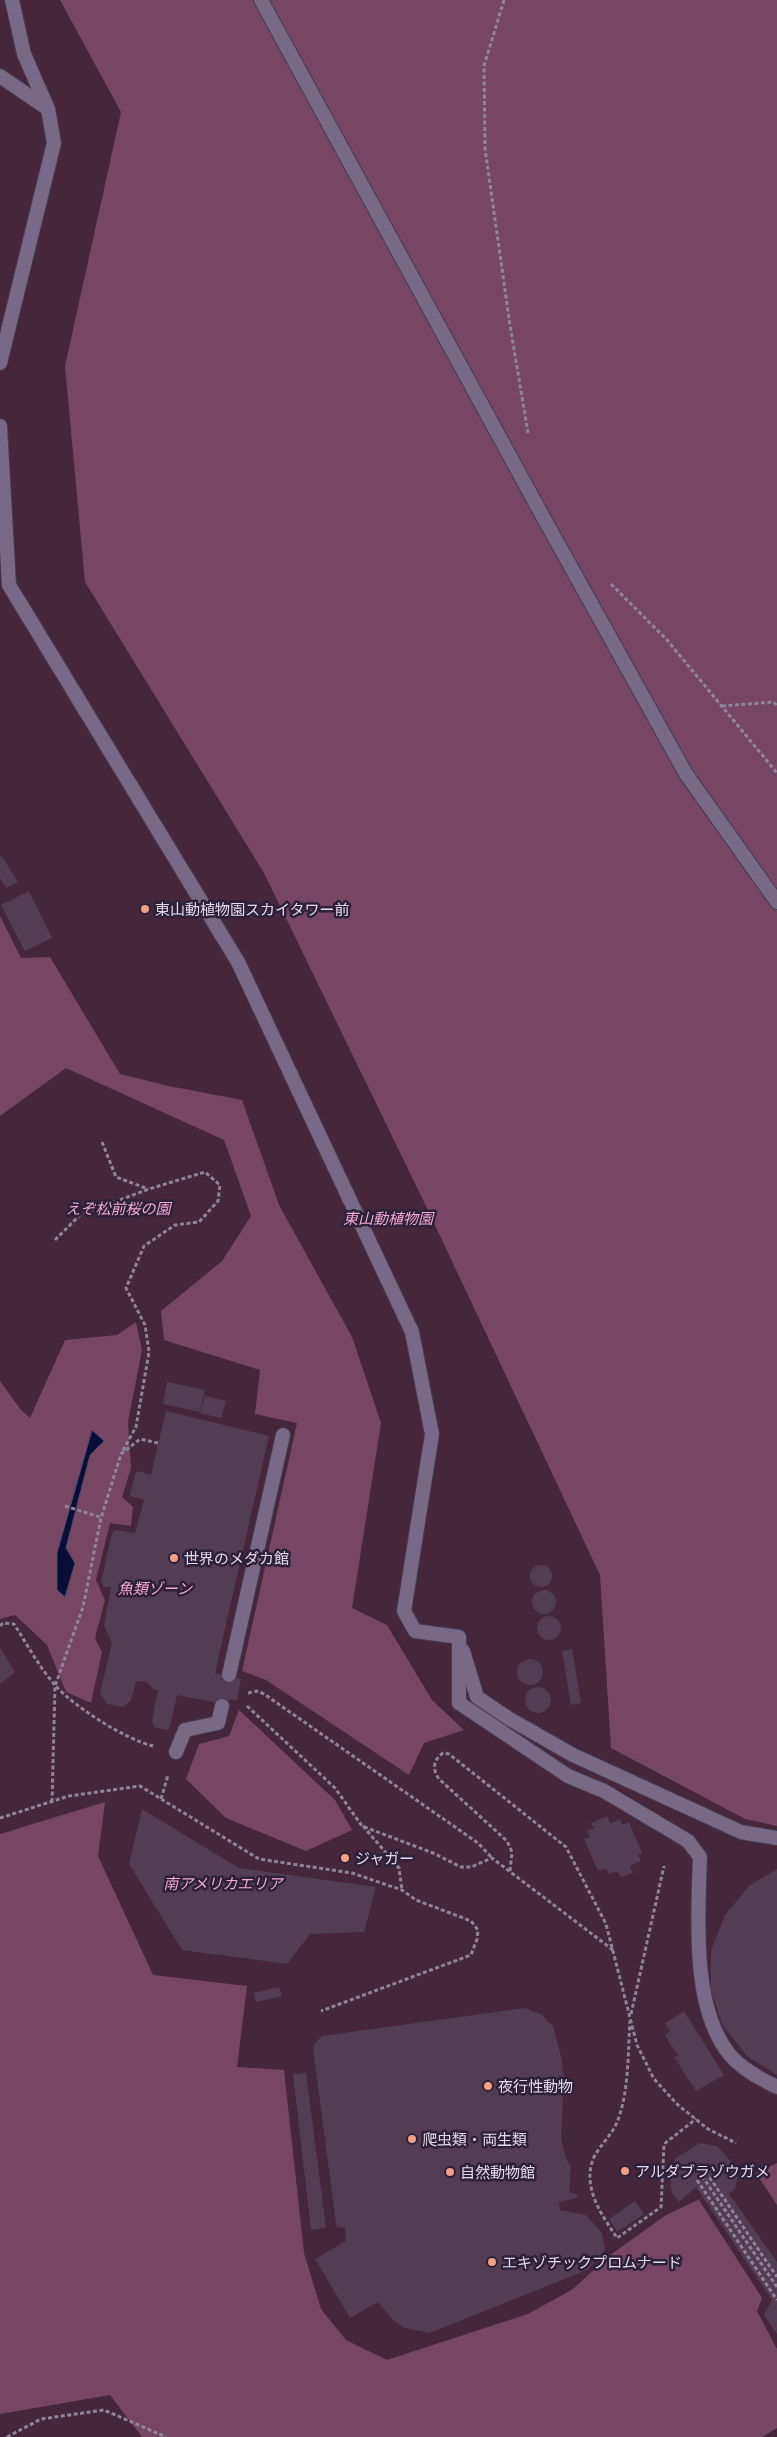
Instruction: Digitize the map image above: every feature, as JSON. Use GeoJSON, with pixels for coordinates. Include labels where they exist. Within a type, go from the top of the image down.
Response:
{"type":"FeatureCollection","features":[{"type":"Feature","properties":{"kind":"street"},"geometry":{"type":"LineString","coordinates":[[0,363],[54,143],[48,110],[24,54],[12,0]]}},
{"type":"Feature","properties":{"kind":"street"},"geometry":{"type":"LineString","coordinates":[[261,0],[542,515],[686,774],[777,902]]}},
{"type":"Feature","properties":{"kind":"street"},"geometry":{"type":"LineString","coordinates":[[0,76],[48,110]]}},
{"type":"Feature","properties":{"kind":"street"},"geometry":{"type":"LineString","coordinates":[[0,426],[9,585],[238,962],[412,1332],[432,1434],[404,1611],[415,1631],[459,1637]]}},
{"type":"Feature","properties":{"kind":"street"},"geometry":{"type":"LineString","coordinates":[[229,1675],[283,1435]]}},
{"type":"Feature","properties":{"kind":"street"},"geometry":{"type":"LineString","coordinates":[[459,1637],[477,1698],[508,1718],[573,1755],[741,1832],[777,1838]]}},
{"type":"Feature","properties":{"kind":"street"},"geometry":{"type":"LineString","coordinates":[[459,1637],[459,1703],[568,1776],[604,1791],[688,1841],[700,1857],[701,1986],[713,2022],[730,2054],[757,2078],[777,2087]]}},
{"type":"Feature","properties":{"kind":"street"},"geometry":{"type":"LineString","coordinates":[[176,1752],[185,1730],[218,1723],[222,1706]]}},
{"type":"Feature","properties":{"kind":"path"},"geometry":{"type":"LineString","coordinates":[[504,0],[484,66],[485,149],[510,325],[529,439]]}},
{"type":"Feature","properties":{"kind":"path"},"geometry":{"type":"LineString","coordinates":[[604,577],[667,640],[777,773]]}},
{"type":"Feature","properties":{"kind":"path"},"geometry":{"type":"LineString","coordinates":[[722,706],[773,702],[777,705]]}},
{"type":"Feature","properties":{"kind":"path"},"geometry":{"type":"LineString","coordinates":[[102,1142],[116,1177],[148,1189]]}},
{"type":"Feature","properties":{"kind":"path"},"geometry":{"type":"LineString","coordinates":[[52,1802],[56,1686],[83,1607],[101,1518],[121,1454],[136,1427],[149,1352],[145,1325],[126,1288],[144,1246],[175,1225],[199,1222],[218,1201],[220,1185],[205,1172],[148,1189],[80,1215],[55,1240]]}},
{"type":"Feature","properties":{"kind":"path"},"geometry":{"type":"LineString","coordinates":[[121,1454],[140,1439],[158,1443]]}},
{"type":"Feature","properties":{"kind":"path"},"geometry":{"type":"LineString","coordinates":[[65,1506],[101,1518]]}},
{"type":"Feature","properties":{"kind":"path"},"geometry":{"type":"LineString","coordinates":[[0,1626],[3,1624],[14,1624],[56,1686],[96,1718],[140,1743],[176,1752],[161,1799]]}},
{"type":"Feature","properties":{"kind":"path"},"geometry":{"type":"LineString","coordinates":[[402,1890],[399,1868],[362,1826],[335,1788],[253,1713],[247,1705],[246,1694],[252,1691],[264,1694],[478,1843],[492,1858],[614,1950]]}},
{"type":"Feature","properties":{"kind":"path"},"geometry":{"type":"LineString","coordinates":[[510,1871],[512,1852],[507,1841],[439,1779],[434,1772],[435,1763],[443,1753],[449,1754],[566,1847],[606,1924],[637,2045],[654,2079],[678,2104],[708,2129],[736,2143]]}},
{"type":"Feature","properties":{"kind":"path"},"geometry":{"type":"LineString","coordinates":[[0,1818],[69,1796],[140,1786],[259,1858],[352,1873],[402,1890],[416,1900],[471,1921],[478,1930],[471,1955],[321,2011]]}},
{"type":"Feature","properties":{"kind":"path"},"geometry":{"type":"LineString","coordinates":[[362,1826],[433,1853],[461,1867],[472,1867],[492,1858]]}},
{"type":"Feature","properties":{"kind":"path"},"geometry":{"type":"LineString","coordinates":[[664,1866],[630,2017],[624,2096],[618,2122],[594,2158],[591,2184],[597,2207],[617,2238],[661,2207],[664,2144],[696,2119]]}},
{"type":"Feature","properties":{"kind":"path"},"geometry":{"type":"LineString","coordinates":[[706,2172],[777,2277]]}},
{"type":"Feature","properties":{"kind":"path"},"geometry":{"type":"LineString","coordinates":[[702,2176],[777,2287]]}},
{"type":"Feature","properties":{"kind":"path"},"geometry":{"type":"LineString","coordinates":[[697,2180],[777,2300]]}},
{"type":"Feature","properties":{"kind":"path"},"geometry":{"type":"LineString","coordinates":[[7,2437],[41,2419],[104,2410],[166,2437]]}},
{"type":"Feature","properties":{"kind":"green space","name":"東山動植物園"},"geometry":{"type":"Polygon","coordinates":[[[0,0],[777,0],[777,2437],[0,2437],[0,0]]]}},
{"type":"Feature","properties":{"kind":"shaded area"},"geometry":{"type":"Polygon","coordinates":[[[60,0],[777,0],[777,1826],[745,1819],[611,1748],[600,1575],[425,1204],[264,873],[85,582],[65,366],[121,112],[60,0]]]}},
{"type":"Feature","properties":{"kind":"shaded area"},"geometry":{"type":"Polygon","coordinates":[[[0,916],[21,958],[50,957],[120,1074],[169,1086],[242,1100],[279,1205],[352,1337],[381,1423],[352,1608],[387,1625],[432,1700],[464,1730],[424,1743],[409,1775],[266,1680],[242,1671],[297,1423],[255,1414],[260,1370],[164,1340],[161,1311],[222,1261],[251,1216],[224,1140],[66,1068],[0,1116],[0,916]]]}},
{"type":"Feature","properties":{"kind":"shaded area"},"geometry":{"type":"Polygon","coordinates":[[[136,1322],[142,1350],[128,1422],[131,1468],[122,1497],[133,1507],[131,1526],[110,1523],[96,1580],[105,1600],[95,1638],[102,1652],[91,1703],[66,1692],[47,1645],[15,1615],[0,1619],[0,1381],[21,1410],[30,1418],[65,1340],[117,1335],[136,1322]]]}},
{"type":"Feature","properties":{"kind":"shaded area"},"geometry":{"type":"Polygon","coordinates":[[[92,1430],[104,1441],[90,1455],[66,1548],[75,1563],[65,1597],[57,1590],[57,1553],[92,1430]]]}},
{"type":"Feature","properties":{"kind":"shaded area"},"geometry":{"type":"Polygon","coordinates":[[[239,1710],[335,1800],[352,1830],[306,1851],[226,1818],[186,1779],[199,1744],[229,1736],[239,1710]]]}},
{"type":"Feature","properties":{"kind":"shaded area"},"geometry":{"type":"Polygon","coordinates":[[[105,1802],[98,1856],[153,1975],[247,1986],[237,2067],[284,2070],[304,2253],[321,2309],[346,2340],[387,2360],[528,2314],[573,2289],[609,2256],[666,2215],[777,2163],[777,2205],[756,2173],[699,2200],[762,2298],[757,2311],[777,2349],[777,2428],[762,2437],[142,2437],[110,2395],[0,2414],[0,1834],[105,1802]]]}},
{"type":"Feature","properties":{"kind":"building"},"geometry":{"type":"Polygon","coordinates":[[[2,856],[18,882],[6,888],[0,878],[0,857],[2,856]]]}},
{"type":"Feature","properties":{"kind":"building"},"geometry":{"type":"Polygon","coordinates":[[[29,891],[52,938],[25,951],[1,905],[29,891]]]}},
{"type":"Feature","properties":{"kind":"building"},"geometry":{"type":"Polygon","coordinates":[[[167,1382],[205,1390],[200,1412],[163,1404],[167,1382]]]}},
{"type":"Feature","properties":{"kind":"building"},"geometry":{"type":"Polygon","coordinates":[[[205,1396],[226,1401],[221,1418],[200,1413],[205,1396]]]}},
{"type":"Feature","properties":{"kind":"building","name":"世界のメダカ館"},"geometry":{"type":"Polygon","coordinates":[[[166,1411],[269,1436],[215,1673],[241,1679],[237,1701],[230,1699],[228,1705],[177,1695],[170,1727],[167,1730],[154,1727],[152,1721],[158,1690],[153,1689],[147,1682],[136,1681],[131,1700],[123,1707],[107,1704],[100,1693],[112,1644],[104,1625],[111,1587],[104,1587],[101,1582],[112,1533],[116,1530],[135,1533],[144,1500],[130,1496],[135,1474],[138,1471],[151,1475],[166,1411]]]}},
{"type":"Feature","properties":{"kind":"building"},"geometry":{"type":"Polygon","coordinates":[[[537,1565],[545,1565],[552,1572],[552,1580],[545,1587],[537,1587],[530,1580],[530,1572],[537,1565]]]}},
{"type":"Feature","properties":{"kind":"building"},"geometry":{"type":"Polygon","coordinates":[[[544,1590],[553,1593],[556,1602],[553,1611],[544,1614],[535,1611],[532,1602],[535,1593],[544,1590]]]}},
{"type":"Feature","properties":{"kind":"building"},"geometry":{"type":"Polygon","coordinates":[[[549,1616],[558,1619],[561,1628],[558,1637],[549,1640],[540,1637],[537,1628],[540,1619],[549,1616]]]}},
{"type":"Feature","properties":{"kind":"building"},"geometry":{"type":"Polygon","coordinates":[[[0,1647],[15,1672],[0,1684],[0,1647]]]}},
{"type":"Feature","properties":{"kind":"building"},"geometry":{"type":"Polygon","coordinates":[[[572,1649],[581,1703],[571,1705],[562,1651],[572,1649]]]}},
{"type":"Feature","properties":{"kind":"building"},"geometry":{"type":"Polygon","coordinates":[[[530,1659],[539,1663],[543,1672],[539,1681],[530,1685],[521,1681],[517,1672],[521,1663],[530,1659]]]}},
{"type":"Feature","properties":{"kind":"building"},"geometry":{"type":"Polygon","coordinates":[[[538,1687],[547,1691],[551,1700],[547,1709],[538,1713],[529,1709],[525,1700],[529,1691],[538,1687]]]}},
{"type":"Feature","properties":{"kind":"building"},"geometry":{"type":"Polygon","coordinates":[[[142,1809],[239,1868],[376,1887],[364,1932],[310,1934],[287,1964],[182,1950],[129,1864],[142,1809]]]}},
{"type":"Feature","properties":{"kind":"building"},"geometry":{"type":"Polygon","coordinates":[[[607,1816],[610,1824],[620,1819],[622,1825],[629,1822],[642,1853],[638,1854],[641,1861],[630,1866],[633,1873],[621,1877],[617,1871],[609,1874],[606,1868],[598,1871],[584,1839],[590,1837],[587,1831],[594,1828],[591,1823],[607,1816]]]}},
{"type":"Feature","properties":{"kind":"building"},"geometry":{"type":"Polygon","coordinates":[[[777,1869],[777,2075],[747,2056],[723,2026],[711,1990],[711,1951],[725,1915],[750,1885],[777,1869]]]}},
{"type":"Feature","properties":{"kind":"building"},"geometry":{"type":"Polygon","coordinates":[[[279,1987],[282,1996],[256,2002],[254,1993],[279,1987]]]}},
{"type":"Feature","properties":{"kind":"building","name":"自然動物館"},"geometry":{"type":"Polygon","coordinates":[[[525,2008],[542,2015],[553,2026],[561,2056],[564,2076],[561,2139],[566,2159],[571,2167],[569,2192],[578,2195],[576,2198],[559,2202],[560,2210],[586,2215],[602,2233],[605,2250],[587,2270],[429,2333],[405,2328],[393,2320],[378,2302],[350,2318],[315,2259],[346,2241],[345,2228],[337,2227],[336,2223],[313,2048],[316,2042],[322,2036],[525,2008]]]}},
{"type":"Feature","properties":{"kind":"building"},"geometry":{"type":"Polygon","coordinates":[[[684,2011],[724,2075],[696,2091],[674,2057],[678,2056],[665,2035],[670,2031],[665,2023],[684,2011]]]}},
{"type":"Feature","properties":{"kind":"building"},"geometry":{"type":"Polygon","coordinates":[[[306,2073],[326,2228],[311,2230],[293,2074],[306,2073]]]}},
{"type":"Feature","properties":{"kind":"building"},"geometry":{"type":"Polygon","coordinates":[[[700,2143],[717,2146],[735,2166],[738,2174],[735,2189],[729,2194],[777,2262],[777,2334],[764,2315],[772,2300],[696,2187],[679,2202],[672,2193],[669,2175],[676,2158],[700,2143]]]}},
{"type":"Feature","properties":{"kind":"building"},"geometry":{"type":"Polygon","coordinates":[[[635,2201],[644,2214],[617,2232],[609,2219],[635,2201]]]}},
{"type":"Feature","properties":{"kind":"place","name":"東山動植物園スカイタワー前"},"geometry":{"type":"Point","coordinates":[145,909]}},
{"type":"Feature","properties":{"kind":"place","name":"世界のメダカ館"},"geometry":{"type":"Point","coordinates":[174,1558]}},
{"type":"Feature","properties":{"kind":"place","name":"ジャガー"},"geometry":{"type":"Point","coordinates":[345,1858]}},
{"type":"Feature","properties":{"kind":"place","name":"夜行性動物"},"geometry":{"type":"Point","coordinates":[488,2086]}},
{"type":"Feature","properties":{"kind":"place","name":"爬虫類・両生類"},"geometry":{"type":"Point","coordinates":[412,2139]}},
{"type":"Feature","properties":{"kind":"place","name":"アルダブラゾウガメ"},"geometry":{"type":"Point","coordinates":[625,2171]}},
{"type":"Feature","properties":{"kind":"place","name":"自然動物館"},"geometry":{"type":"Point","coordinates":[450,2172]}},
{"type":"Feature","properties":{"kind":"place","name":"エキゾチックプロムナード"},"geometry":{"type":"Point","coordinates":[492,2262]}},
{"type":"Feature","properties":{"kind":"park label","name":"えぞ松前桜の園"},"geometry":{"type":"Point","coordinates":[118,1208]}},
{"type":"Feature","properties":{"kind":"park label","name":"魚類ゾーン"},"geometry":{"type":"Point","coordinates":[155,1588]}},
{"type":"Feature","properties":{"kind":"park label","name":"南アメリカエリア"},"geometry":{"type":"Point","coordinates":[223,1883]}}]}
